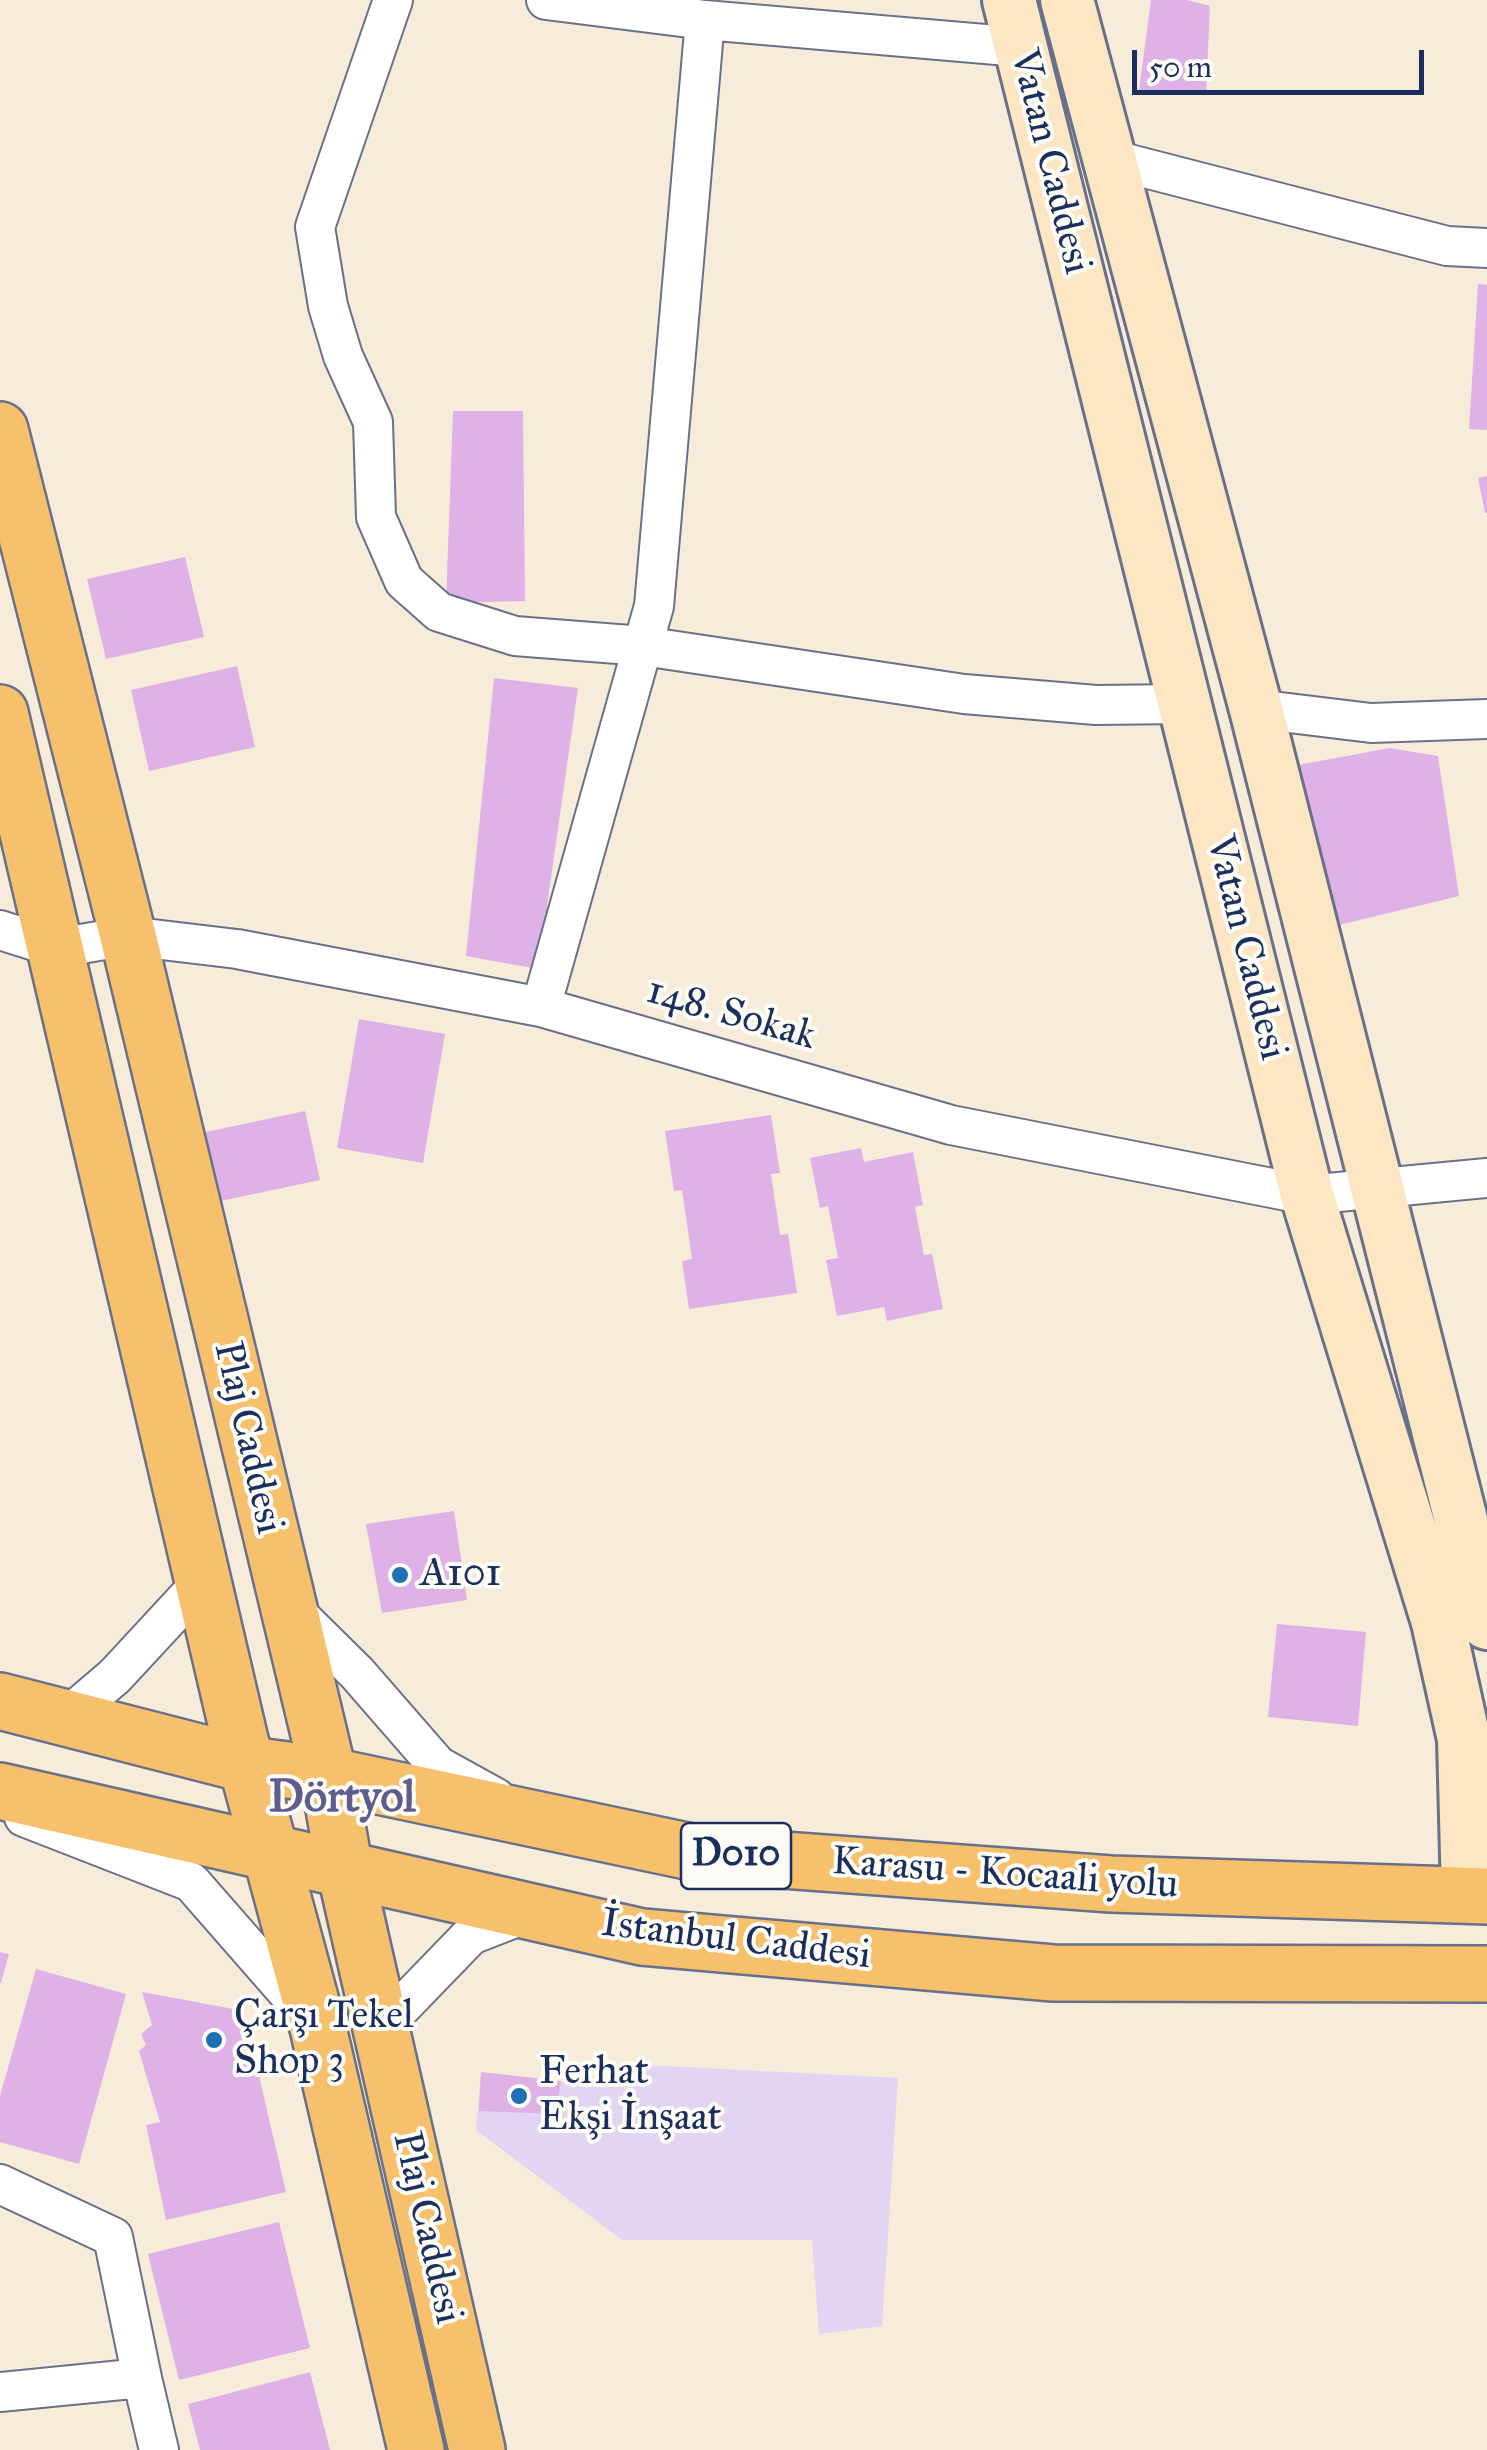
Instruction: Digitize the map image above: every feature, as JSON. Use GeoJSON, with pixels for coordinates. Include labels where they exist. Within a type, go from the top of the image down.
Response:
{"type":"FeatureCollection","features":[{"type":"Feature","properties":{"kind":"main road","name":"Vatan Caddesi"},"geometry":{"type":"LineString","coordinates":[[1067,0],[1256,709],[1487,1623]]}},
{"type":"Feature","properties":{"kind":"main road","name":"Vatan Caddesi"},"geometry":{"type":"LineString","coordinates":[[1015,24],[1307,1195],[1438,1622],[1464,1738],[1478,1896]]}},
{"type":"Feature","properties":{"kind":"main road","name":"Plaj Caddesi"},"geometry":{"type":"LineString","coordinates":[[0,430],[128,936],[326,1775],[476,2450]]}},
{"type":"Feature","properties":{"kind":"main road","name":"Plaj Caddesi"},"geometry":{"type":"LineString","coordinates":[[0,713],[202,1582],[318,2028],[416,2450]]}},
{"type":"Feature","properties":{"kind":"main road","name":"Karasu - Kocaali yolu"},"geometry":{"type":"LineString","coordinates":[[0,1701],[249,1765],[326,1775],[701,1854],[1110,1884],[1478,1896]]}},
{"type":"Feature","properties":{"kind":"main road","name":"İstanbul Caddesi"},"geometry":{"type":"LineString","coordinates":[[0,1791],[269,1849],[642,1937],[1053,1973],[1487,1974]]}},
{"type":"Feature","properties":{"kind":"street"},"geometry":{"type":"LineString","coordinates":[[393,0],[315,228],[328,306],[343,356],[373,422],[376,517],[404,582],[440,612],[515,636],[643,646],[964,694],[1096,705],[1184,704]]}},
{"type":"Feature","properties":{"kind":"street"},"geometry":{"type":"LineString","coordinates":[[546,0],[706,20],[1015,24]]}},
{"type":"Feature","properties":{"kind":"street"},"geometry":{"type":"LineString","coordinates":[[541,1007],[654,606],[706,20]]}},
{"type":"Feature","properties":{"kind":"street"},"geometry":{"type":"LineString","coordinates":[[1110,159],[1447,246],[1487,248]]}},
{"type":"Feature","properties":{"kind":"street"},"geometry":{"type":"LineString","coordinates":[[1256,709],[1371,723],[1487,718]]}},
{"type":"Feature","properties":{"kind":"street"},"geometry":{"type":"LineString","coordinates":[[0,930],[57,948]]}},
{"type":"Feature","properties":{"kind":"street","name":"148. Sokak"},"geometry":{"type":"LineString","coordinates":[[57,948],[128,936],[237,948],[541,1007],[951,1125],[1307,1195],[1487,1178]]}},
{"type":"Feature","properties":{"kind":"street"},"geometry":{"type":"LineString","coordinates":[[67,1716],[115,1676],[202,1582]]}},
{"type":"Feature","properties":{"kind":"street"},"geometry":{"type":"LineString","coordinates":[[285,1602],[356,1673],[438,1766],[529,1816]]}},
{"type":"Feature","properties":{"kind":"street"},"geometry":{"type":"LineString","coordinates":[[0,1806],[191,1882],[318,2028]]}},
{"type":"Feature","properties":{"kind":"street"},"geometry":{"type":"LineString","coordinates":[[381,2028],[471,1934],[533,1911]]}},
{"type":"Feature","properties":{"kind":"street"},"geometry":{"type":"LineString","coordinates":[[0,2184],[113,2237],[159,2450]]}},
{"type":"Feature","properties":{"kind":"street"},"geometry":{"type":"LineString","coordinates":[[0,2392],[142,2378]]}},
{"type":"Feature","properties":{"kind":"shaded area"},"geometry":{"type":"Polygon","coordinates":[[[606,2063],[898,2078],[882,2326],[819,2334],[812,2240],[622,2240],[476,2130],[481,2072],[597,2086],[606,2063]]]}},
{"type":"Feature","properties":{"kind":"building"},"geometry":{"type":"Polygon","coordinates":[[[1151,0],[1187,0],[1210,6],[1206,93],[1139,90],[1151,0]]]}},
{"type":"Feature","properties":{"kind":"building"},"geometry":{"type":"Polygon","coordinates":[[[1478,284],[1487,285],[1487,430],[1469,429],[1478,284]]]}},
{"type":"Feature","properties":{"kind":"building"},"geometry":{"type":"Polygon","coordinates":[[[453,411],[523,411],[525,601],[446,603],[453,411]]]}},
{"type":"Feature","properties":{"kind":"building"},"geometry":{"type":"Polygon","coordinates":[[[1487,476],[1487,513],[1485,513],[1478,478],[1487,476]]]}},
{"type":"Feature","properties":{"kind":"building"},"geometry":{"type":"Polygon","coordinates":[[[185,557],[204,637],[106,659],[87,579],[185,557]]]}},
{"type":"Feature","properties":{"kind":"building"},"geometry":{"type":"Polygon","coordinates":[[[237,666],[255,747],[149,771],[131,690],[237,666]]]}},
{"type":"Feature","properties":{"kind":"building"},"geometry":{"type":"Polygon","coordinates":[[[494,678],[578,688],[538,969],[466,956],[494,678]]]}},
{"type":"Feature","properties":{"kind":"building"},"geometry":{"type":"Polygon","coordinates":[[[1390,748],[1438,756],[1459,896],[1339,925],[1298,765],[1390,748]]]}},
{"type":"Feature","properties":{"kind":"building"},"geometry":{"type":"Polygon","coordinates":[[[359,1019],[445,1034],[423,1163],[337,1148],[359,1019]]]}},
{"type":"Feature","properties":{"kind":"building"},"geometry":{"type":"Polygon","coordinates":[[[305,1111],[320,1180],[216,1202],[201,1133],[305,1111]]]}},
{"type":"Feature","properties":{"kind":"building"},"geometry":{"type":"Polygon","coordinates":[[[771,1115],[780,1173],[771,1174],[780,1235],[788,1234],[797,1293],[689,1309],[682,1261],[692,1259],[682,1190],[674,1191],[665,1131],[771,1115]]]}},
{"type":"Feature","properties":{"kind":"building"},"geometry":{"type":"Polygon","coordinates":[[[861,1148],[864,1162],[913,1152],[923,1205],[915,1207],[924,1255],[932,1254],[943,1309],[887,1321],[884,1307],[837,1316],[826,1260],[838,1258],[828,1206],[820,1208],[810,1158],[861,1148]]]}},
{"type":"Feature","properties":{"kind":"building"},"geometry":{"type":"Polygon","coordinates":[[[454,1511],[467,1600],[382,1613],[366,1524],[454,1511]]]}},
{"type":"Feature","properties":{"kind":"building"},"geometry":{"type":"Polygon","coordinates":[[[1277,1624],[1366,1632],[1358,1726],[1268,1717],[1277,1624]]]}},
{"type":"Feature","properties":{"kind":"building"},"geometry":{"type":"Polygon","coordinates":[[[0,1952],[9,1954],[1,1983],[0,1983],[0,1952]]]}},
{"type":"Feature","properties":{"kind":"building"},"geometry":{"type":"Polygon","coordinates":[[[36,1969],[126,1994],[79,2164],[0,2142],[0,2096],[36,1969]]]}},
{"type":"Feature","properties":{"kind":"building"},"geometry":{"type":"Polygon","coordinates":[[[142,1992],[244,2011],[286,2192],[166,2220],[146,2125],[160,2122],[139,2051],[146,2045],[141,2034],[152,2025],[142,1992]]]}},
{"type":"Feature","properties":{"kind":"building","name":"Ferhat Ekşi İnşaat"},"geometry":{"type":"Polygon","coordinates":[[[481,2072],[561,2081],[556,2114],[479,2111],[481,2072]]]}},
{"type":"Feature","properties":{"kind":"building"},"geometry":{"type":"Polygon","coordinates":[[[279,2222],[310,2348],[179,2380],[148,2254],[279,2222]]]}},
{"type":"Feature","properties":{"kind":"building"},"geometry":{"type":"Polygon","coordinates":[[[310,2372],[330,2450],[200,2450],[188,2404],[310,2372]]]}},
{"type":"Feature","properties":{"kind":"place","name":"A101"},"geometry":{"type":"Point","coordinates":[400,1575]}},
{"type":"Feature","properties":{"kind":"place","name":"Çarşı Tekel Shop 3"},"geometry":{"type":"Point","coordinates":[214,2040]}},
{"type":"Feature","properties":{"kind":"place","name":"Ferhat Ekşi İnşaat"},"geometry":{"type":"Point","coordinates":[519,2096]}},
{"type":"Feature","properties":{"kind":"district","name":"Dörtyol"},"geometry":{"type":"Point","coordinates":[342,1800]}}]}
